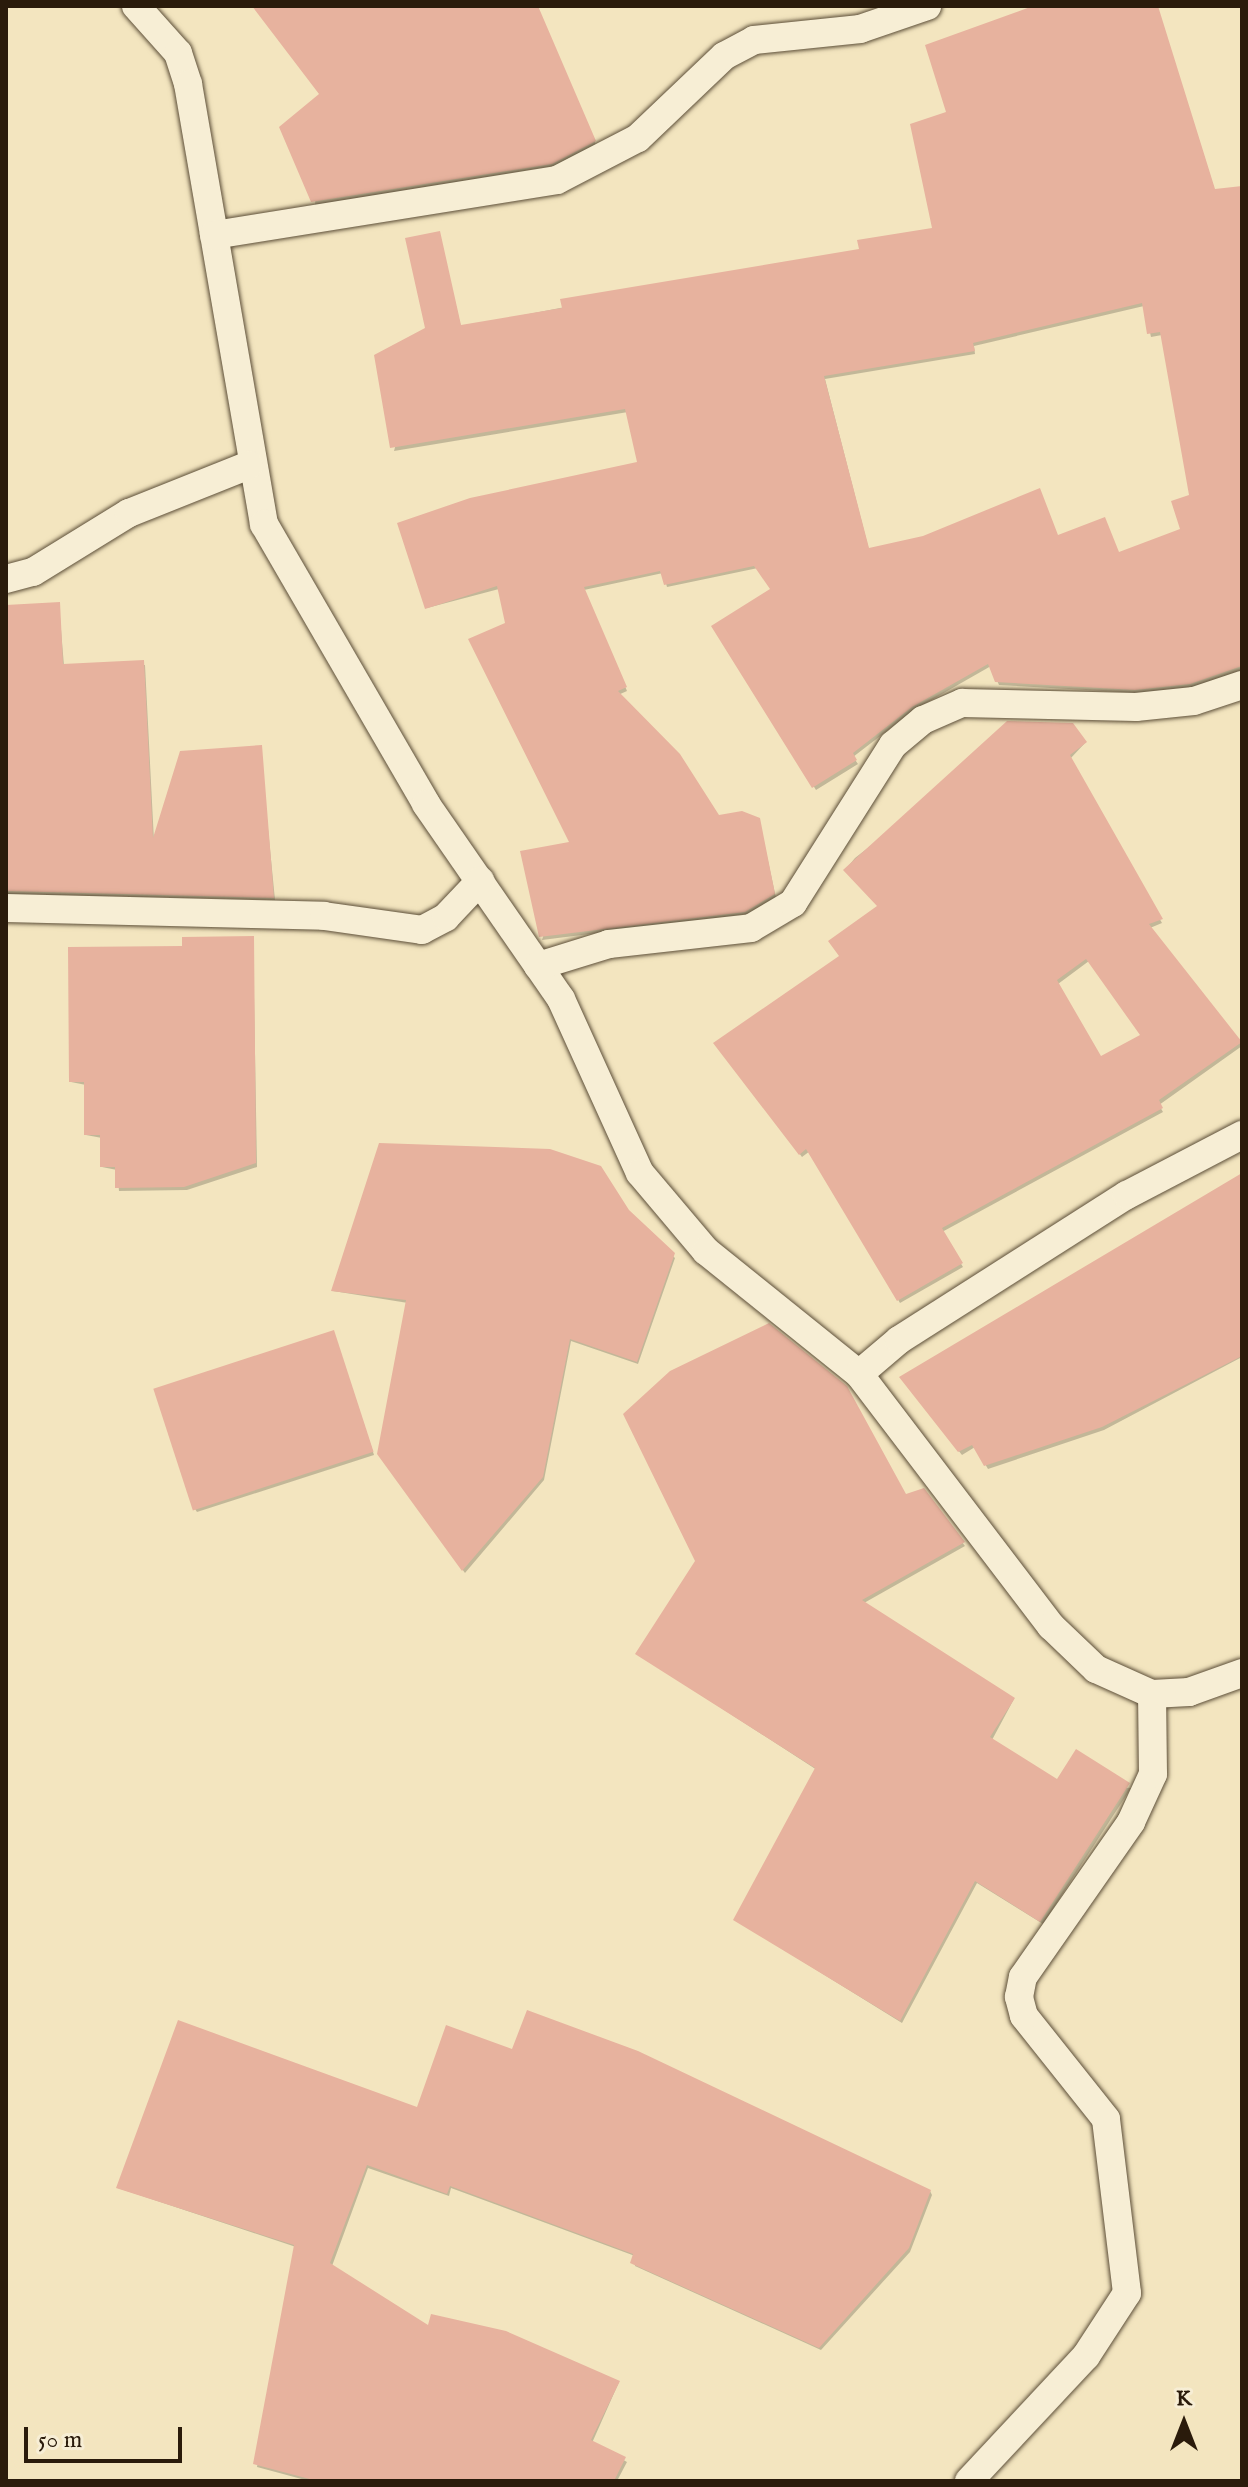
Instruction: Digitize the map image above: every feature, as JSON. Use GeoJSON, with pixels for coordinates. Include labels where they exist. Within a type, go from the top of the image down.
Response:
{"type":"FeatureCollection","features":[{"type":"Feature","properties":{"kind":"street"},"geometry":{"type":"LineString","coordinates":[[136,6],[178,53],[214,235],[249,465],[264,524],[426,804],[538,966],[593,1059],[620,1140],[640,1173],[706,1251],[859,1374],[1051,1626],[1096,1669],[1152,1694],[1189,1692],[1242,1673]]}},
{"type":"Feature","properties":{"kind":"street"},"geometry":{"type":"LineString","coordinates":[[214,235],[557,180],[638,138],[724,56],[754,40],[860,29],[927,6]]}},
{"type":"Feature","properties":{"kind":"street"},"geometry":{"type":"LineString","coordinates":[[6,579],[33,572],[129,513],[249,465]]}},
{"type":"Feature","properties":{"kind":"street"},"geometry":{"type":"LineString","coordinates":[[538,966],[609,944],[751,928],[793,903],[893,745],[923,720],[962,703],[1136,707],[1194,701],[1242,685]]}},
{"type":"Feature","properties":{"kind":"street"},"geometry":{"type":"LineString","coordinates":[[6,908],[324,916],[422,930],[480,881]]}},
{"type":"Feature","properties":{"kind":"street"},"geometry":{"type":"LineString","coordinates":[[859,1374],[899,1340],[1127,1195],[1242,1135]]}},
{"type":"Feature","properties":{"kind":"street"},"geometry":{"type":"LineString","coordinates":[[969,2481],[1086,2356],[1127,2293],[1106,2119],[1024,2016],[1019,1997],[1023,1977],[1131,1822],[1153,1774],[1152,1694]]}},
{"type":"Feature","properties":{"kind":"building"},"geometry":{"type":"Polygon","coordinates":[[[252,6],[538,6],[596,141],[552,164],[311,202],[279,127],[319,94],[252,6]]]}},
{"type":"Feature","properties":{"kind":"building"},"geometry":{"type":"Polygon","coordinates":[[[1033,6],[1158,6],[1215,189],[1242,186],[1242,666],[1190,684],[1135,690],[995,682],[988,664],[912,707],[853,753],[857,760],[812,788],[711,626],[770,589],[754,566],[664,585],[660,571],[584,587],[627,687],[618,691],[680,754],[719,815],[742,811],[760,818],[775,894],[745,912],[539,937],[520,851],[569,842],[468,639],[505,623],[497,586],[425,609],[397,523],[470,498],[637,462],[625,409],[390,448],[374,355],[425,328],[405,238],[440,231],[461,325],[562,308],[560,299],[859,249],[857,240],[932,228],[910,124],[946,112],[925,45],[1033,6]],[[1142,303],[973,343],[975,351],[824,376],[869,548],[923,536],[1040,488],[1058,535],[1105,517],[1119,552],[1180,529],[1171,501],[1189,495],[1160,332],[1147,334],[1142,303]]]}},
{"type":"Feature","properties":{"kind":"building"},"geometry":{"type":"Polygon","coordinates":[[[60,602],[63,664],[144,660],[153,838],[180,751],[262,745],[274,898],[6,891],[6,605],[60,602]]]}},
{"type":"Feature","properties":{"kind":"building"},"geometry":{"type":"Polygon","coordinates":[[[1007,721],[1073,723],[1087,742],[1070,755],[1163,919],[1149,924],[1242,1042],[1159,1100],[1163,1108],[942,1228],[963,1263],[897,1301],[806,1149],[799,1155],[713,1043],[839,956],[828,941],[877,906],[843,870],[1007,721]],[[1086,959],[1057,980],[1101,1056],[1140,1035],[1086,959]]]}},
{"type":"Feature","properties":{"kind":"building"},"geometry":{"type":"Polygon","coordinates":[[[254,936],[256,1163],[184,1187],[115,1188],[115,1167],[100,1167],[100,1135],[84,1135],[84,1082],[69,1082],[68,947],[182,946],[182,937],[254,936]]]}},
{"type":"Feature","properties":{"kind":"building"},"geometry":{"type":"Polygon","coordinates":[[[379,1143],[550,1149],[601,1166],[629,1210],[675,1253],[637,1362],[570,1339],[543,1477],[462,1571],[377,1454],[406,1300],[331,1291],[379,1143]]]}},
{"type":"Feature","properties":{"kind":"building"},"geometry":{"type":"Polygon","coordinates":[[[1242,1173],[1242,1356],[1102,1427],[984,1466],[972,1445],[958,1452],[899,1377],[1242,1173]]]}},
{"type":"Feature","properties":{"kind":"building"},"geometry":{"type":"Polygon","coordinates":[[[769,1323],[847,1386],[906,1494],[924,1488],[965,1542],[862,1600],[1015,1698],[990,1737],[1057,1779],[1076,1749],[1130,1783],[1040,1922],[975,1881],[900,2021],[733,1920],[815,1768],[635,1654],[695,1561],[623,1414],[670,1371],[769,1323]]]}},
{"type":"Feature","properties":{"kind":"building"},"geometry":{"type":"Polygon","coordinates":[[[334,1330],[374,1452],[193,1510],[153,1389],[334,1330]]]}},
{"type":"Feature","properties":{"kind":"building"},"geometry":{"type":"Polygon","coordinates":[[[527,2010],[638,2051],[931,2190],[909,2248],[819,2348],[630,2263],[633,2254],[450,2186],[447,2194],[367,2165],[330,2263],[428,2325],[431,2314],[506,2331],[620,2381],[591,2440],[626,2457],[614,2481],[317,2481],[253,2464],[294,2245],[116,2188],[178,2020],[417,2107],[446,2025],[512,2049],[527,2010]]]}}]}
